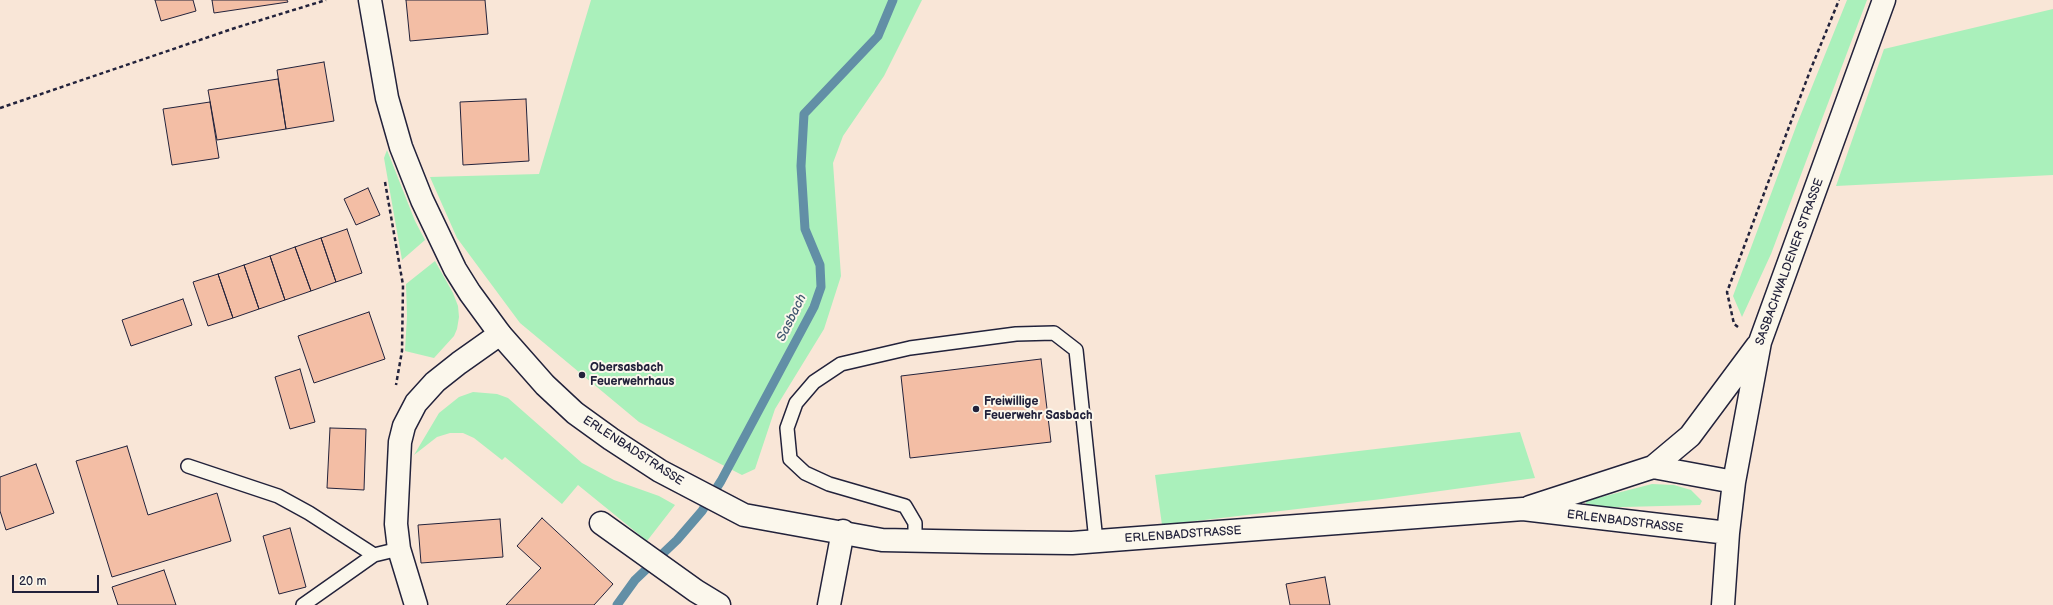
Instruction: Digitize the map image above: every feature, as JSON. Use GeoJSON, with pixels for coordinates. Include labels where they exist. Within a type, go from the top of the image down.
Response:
{"type":"FeatureCollection","features":[{"type":"Feature","properties":{"kind":"street","name":"ERLENBADSTRASSE"},"geometry":{"type":"LineString","coordinates":[[370,0],[387,98],[401,147],[422,200],[455,269],[500,334],[545,385],[575,413],[610,439],[695,491],[744,515],[843,531],[882,540],[915,541],[1072,543],[1523,509],[1728,533]]}},
{"type":"Feature","properties":{"kind":"street","name":"SASBACHWALDENER STRASSE"},"geometry":{"type":"LineString","coordinates":[[1723,605],[1728,533],[1734,482],[1760,342],[1884,0]]}},
{"type":"Feature","properties":{"kind":"street"},"geometry":{"type":"LineString","coordinates":[[416,605],[399,549],[396,506],[399,454],[403,431],[410,413],[425,392],[435,382],[459,362],[500,334]]}},
{"type":"Feature","properties":{"kind":"street","name":"ERLENBADSTRASSE"},"geometry":{"type":"LineString","coordinates":[[1523,509],[1653,467],[1690,436],[1760,342]]}},
{"type":"Feature","properties":{"kind":"street","name":"ERLENBADSTRASSE"},"geometry":{"type":"LineString","coordinates":[[1653,467],[1734,482]]}},
{"type":"Feature","properties":{"kind":"street"},"geometry":{"type":"LineString","coordinates":[[601,523],[654,562],[719,605]]}},
{"type":"Feature","properties":{"kind":"street"},"geometry":{"type":"LineString","coordinates":[[829,605],[843,531]]}},
{"type":"Feature","properties":{"kind":"lane"},"geometry":{"type":"LineString","coordinates":[[915,541],[915,523],[905,506],[829,484],[805,473],[790,459],[787,428],[796,403],[814,382],[841,364],[910,348],[1016,334],[1054,332],[1076,350],[1096,541]]}},
{"type":"Feature","properties":{"kind":"lane"},"geometry":{"type":"LineString","coordinates":[[188,466],[278,496],[309,513],[374,555]]}},
{"type":"Feature","properties":{"kind":"lane"},"geometry":{"type":"LineString","coordinates":[[303,605],[374,555],[399,549]]}},
{"type":"Feature","properties":{"kind":"path"},"geometry":{"type":"LineString","coordinates":[[0,108],[235,28],[326,0]]}},
{"type":"Feature","properties":{"kind":"path"},"geometry":{"type":"LineString","coordinates":[[1760,342],[1734,324],[1727,292],[1810,71],[1839,0]]}},
{"type":"Feature","properties":{"kind":"path"},"geometry":{"type":"LineString","coordinates":[[385,181],[402,285],[402,351],[396,386]]}},
{"type":"Feature","properties":{"kind":"green space"},"geometry":{"type":"Polygon","coordinates":[[[591,0],[922,0],[884,76],[843,136],[833,163],[841,276],[824,329],[775,409],[755,469],[742,475],[639,422],[520,323],[457,238],[430,177],[539,174],[591,0]]]}},
{"type":"Feature","properties":{"kind":"green space"},"geometry":{"type":"Polygon","coordinates":[[[1847,0],[1867,0],[1771,254],[1742,317],[1733,296],[1797,124],[1847,0]]]}},
{"type":"Feature","properties":{"kind":"green space"},"geometry":{"type":"Polygon","coordinates":[[[2053,9],[2053,175],[1836,186],[1884,49],[2053,9]]]}},
{"type":"Feature","properties":{"kind":"green space"},"geometry":{"type":"Polygon","coordinates":[[[387,150],[415,221],[425,240],[402,260],[384,158],[387,150]]]}},
{"type":"Feature","properties":{"kind":"green space"},"geometry":{"type":"Polygon","coordinates":[[[435,261],[453,293],[458,306],[459,317],[454,336],[434,358],[405,351],[407,316],[406,284],[435,261]]]}},
{"type":"Feature","properties":{"kind":"green space"},"geometry":{"type":"Polygon","coordinates":[[[473,392],[497,394],[508,398],[582,463],[614,480],[659,496],[675,505],[647,541],[578,485],[562,504],[505,457],[502,460],[474,438],[463,433],[450,433],[437,437],[414,455],[439,413],[459,397],[473,392]]]}},
{"type":"Feature","properties":{"kind":"green space"},"geometry":{"type":"Polygon","coordinates":[[[1520,432],[1535,478],[1382,499],[1162,525],[1155,475],[1520,432]]]}},
{"type":"Feature","properties":{"kind":"green space"},"geometry":{"type":"Polygon","coordinates":[[[1652,484],[1674,485],[1691,490],[1702,501],[1700,505],[1586,508],[1586,501],[1652,484]]]}},
{"type":"Feature","properties":{"kind":"building"},"geometry":{"type":"Polygon","coordinates":[[[155,0],[193,0],[196,11],[161,21],[155,0]]]}},
{"type":"Feature","properties":{"kind":"building"},"geometry":{"type":"Polygon","coordinates":[[[212,0],[287,0],[288,2],[214,13],[212,0]]]}},
{"type":"Feature","properties":{"kind":"building"},"geometry":{"type":"Polygon","coordinates":[[[406,0],[485,0],[488,34],[410,41],[406,0]]]}},
{"type":"Feature","properties":{"kind":"building"},"geometry":{"type":"Polygon","coordinates":[[[324,62],[334,121],[286,129],[277,70],[324,62]]]}},
{"type":"Feature","properties":{"kind":"building"},"geometry":{"type":"Polygon","coordinates":[[[278,79],[286,129],[217,140],[208,90],[278,79]]]}},
{"type":"Feature","properties":{"kind":"building"},"geometry":{"type":"Polygon","coordinates":[[[526,99],[529,161],[463,165],[460,102],[526,99]]]}},
{"type":"Feature","properties":{"kind":"building"},"geometry":{"type":"Polygon","coordinates":[[[210,102],[219,158],[172,165],[163,109],[210,102]]]}},
{"type":"Feature","properties":{"kind":"building"},"geometry":{"type":"Polygon","coordinates":[[[368,188],[380,215],[356,225],[344,199],[368,188]]]}},
{"type":"Feature","properties":{"kind":"building"},"geometry":{"type":"Polygon","coordinates":[[[347,229],[362,273],[336,282],[321,238],[347,229]]]}},
{"type":"Feature","properties":{"kind":"building"},"geometry":{"type":"Polygon","coordinates":[[[321,238],[336,282],[311,291],[295,247],[321,238]]]}},
{"type":"Feature","properties":{"kind":"building"},"geometry":{"type":"Polygon","coordinates":[[[295,247],[311,291],[285,300],[270,256],[295,247]]]}},
{"type":"Feature","properties":{"kind":"building"},"geometry":{"type":"Polygon","coordinates":[[[270,256],[285,300],[259,309],[244,265],[270,256]]]}},
{"type":"Feature","properties":{"kind":"building"},"geometry":{"type":"Polygon","coordinates":[[[244,265],[259,309],[233,318],[218,274],[244,265]]]}},
{"type":"Feature","properties":{"kind":"building"},"geometry":{"type":"Polygon","coordinates":[[[218,274],[233,318],[208,326],[193,282],[218,274]]]}},
{"type":"Feature","properties":{"kind":"building"},"geometry":{"type":"Polygon","coordinates":[[[183,299],[192,325],[131,346],[122,320],[183,299]]]}},
{"type":"Feature","properties":{"kind":"building"},"geometry":{"type":"Polygon","coordinates":[[[369,312],[385,359],[314,383],[298,336],[369,312]]]}},
{"type":"Feature","properties":{"kind":"building","name":"Freiwillige Feuerwehr Sasbach"},"geometry":{"type":"Polygon","coordinates":[[[1041,359],[1051,442],[910,458],[901,376],[1041,359]]]}},
{"type":"Feature","properties":{"kind":"building"},"geometry":{"type":"Polygon","coordinates":[[[300,369],[315,422],[290,429],[275,377],[300,369]]]}},
{"type":"Feature","properties":{"kind":"building"},"geometry":{"type":"Polygon","coordinates":[[[330,428],[366,429],[364,490],[327,488],[330,428]]]}},
{"type":"Feature","properties":{"kind":"building"},"geometry":{"type":"Polygon","coordinates":[[[127,446],[148,515],[217,493],[231,541],[112,577],[76,461],[127,446]]]}},
{"type":"Feature","properties":{"kind":"building"},"geometry":{"type":"Polygon","coordinates":[[[36,464],[54,513],[6,530],[0,511],[0,477],[36,464]]]}},
{"type":"Feature","properties":{"kind":"building"},"geometry":{"type":"Polygon","coordinates":[[[542,518],[613,584],[594,605],[506,605],[541,568],[517,546],[542,518]]]}},
{"type":"Feature","properties":{"kind":"building"},"geometry":{"type":"Polygon","coordinates":[[[500,519],[503,557],[421,563],[418,525],[500,519]]]}},
{"type":"Feature","properties":{"kind":"building"},"geometry":{"type":"Polygon","coordinates":[[[290,528],[306,587],[279,594],[263,536],[290,528]]]}},
{"type":"Feature","properties":{"kind":"building"},"geometry":{"type":"Polygon","coordinates":[[[164,570],[176,605],[118,605],[112,587],[164,570]]]}},
{"type":"Feature","properties":{"kind":"building"},"geometry":{"type":"Polygon","coordinates":[[[1325,577],[1330,605],[1290,605],[1286,584],[1325,577]]]}},
{"type":"Feature","properties":{"kind":"waterway","name":"Sasbach"},"geometry":{"type":"LineString","coordinates":[[617,605],[635,580],[677,540],[702,511],[721,481],[814,307],[821,287],[820,265],[805,229],[801,166],[804,114],[878,36],[893,0]]}},
{"type":"Feature","properties":{"kind":"place","name":"Obersasbach Feuerwehrhaus"},"geometry":{"type":"Point","coordinates":[582,375]}},
{"type":"Feature","properties":{"kind":"place","name":"Freiwillige Feuerwehr Sasbach"},"geometry":{"type":"Point","coordinates":[976,409]}}]}
